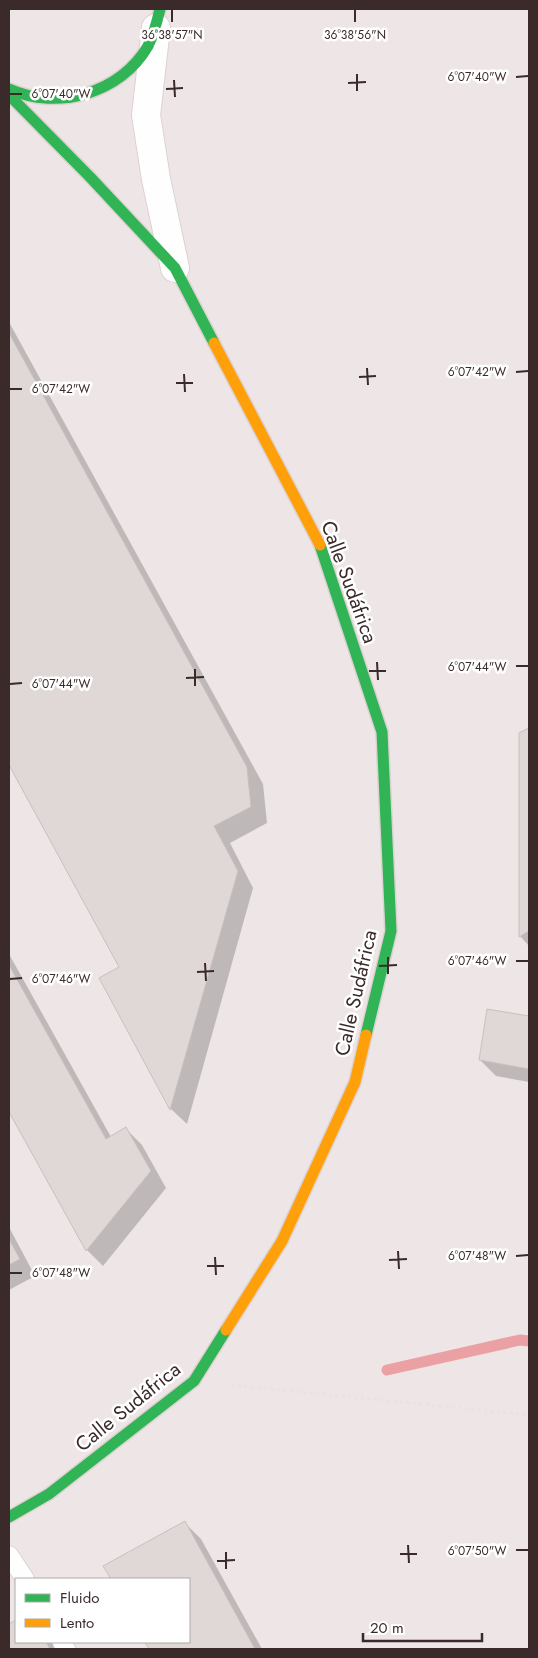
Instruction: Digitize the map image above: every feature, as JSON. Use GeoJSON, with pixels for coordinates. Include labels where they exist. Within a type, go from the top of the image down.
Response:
{"type":"FeatureCollection","features":[{"type":"Feature","properties":{"kind":"street"},"geometry":{"type":"LineString","coordinates":[[9,89],[28,97],[60,100],[91,93],[119,79],[141,56],[158,18]]}},
{"type":"Feature","properties":{"kind":"street"},"geometry":{"type":"LineString","coordinates":[[158,18],[146,115],[156,179],[175,268]]}},
{"type":"Feature","properties":{"kind":"street","name":"Calle Sudáfrica"},"geometry":{"type":"LineString","coordinates":[[9,95],[90,177],[175,268],[320,544],[382,732],[391,931],[355,1082],[282,1241],[194,1381],[49,1494],[9,1516]]}},
{"type":"Feature","properties":{"kind":"lane"},"geometry":{"type":"LineString","coordinates":[[9,1555],[23,1578]]}},
{"type":"Feature","properties":{"kind":"path"},"geometry":{"type":"LineString","coordinates":[[194,1381],[529,1415]]}},
{"type":"Feature","properties":{"kind":"shaded area"},"geometry":{"type":"Polygon","coordinates":[[[9,9],[529,9],[529,1649],[9,1649],[9,9]]]}},
{"type":"Feature","properties":{"kind":"building"},"geometry":{"type":"Polygon","coordinates":[[[9,333],[247,767],[251,807],[214,826],[238,871],[170,1110],[99,978],[119,967],[9,765],[9,333]]]}},
{"type":"Feature","properties":{"kind":"building"},"geometry":{"type":"Polygon","coordinates":[[[529,728],[529,931],[519,937],[519,733],[529,728]]]}},
{"type":"Feature","properties":{"kind":"building"},"geometry":{"type":"Polygon","coordinates":[[[9,965],[106,1139],[126,1127],[151,1171],[86,1251],[9,1112],[9,965]]]}},
{"type":"Feature","properties":{"kind":"building"},"geometry":{"type":"Polygon","coordinates":[[[487,1009],[529,1016],[529,1069],[479,1060],[487,1009]]]}},
{"type":"Feature","properties":{"kind":"building"},"geometry":{"type":"Polygon","coordinates":[[[9,1239],[20,1259],[9,1265],[9,1239]]]}},
{"type":"Feature","properties":{"kind":"building"},"geometry":{"type":"Polygon","coordinates":[[[185,1521],[255,1649],[149,1649],[146,1643],[190,1643],[190,1578],[110,1578],[103,1566],[185,1521]]]}},
{"type":"Feature","properties":{"kind":"building"},"geometry":{"type":"Polygon","coordinates":[[[15,1621],[15,1643],[47,1643],[50,1649],[9,1649],[9,1624],[15,1621]]]}},
{"type":"Feature","properties":{"kind":"waterway"},"geometry":{"type":"LineString","coordinates":[[387,1370],[520,1340],[529,1341]]}},
{"type":"Feature","properties":{"kind":"traffic: fast"},"geometry":{"type":"LineString","coordinates":[[9,89],[28,95],[48,98],[87,93],[105,86],[122,76],[148,46],[160,9]]}},
{"type":"Feature","properties":{"kind":"traffic: fast"},"geometry":{"type":"LineString","coordinates":[[9,95],[90,177],[175,268],[214,343]]}},
{"type":"Feature","properties":{"kind":"traffic: fast"},"geometry":{"type":"LineString","coordinates":[[320,545],[382,732],[391,931],[366,1035]]}},
{"type":"Feature","properties":{"kind":"traffic: fast"},"geometry":{"type":"LineString","coordinates":[[9,1517],[49,1494],[194,1381],[226,1330]]}},
{"type":"Feature","properties":{"kind":"traffic: slow"},"geometry":{"type":"LineString","coordinates":[[214,343],[320,545]]}},
{"type":"Feature","properties":{"kind":"traffic: slow"},"geometry":{"type":"LineString","coordinates":[[226,1330],[282,1241],[355,1082],[366,1035]]}}]}
